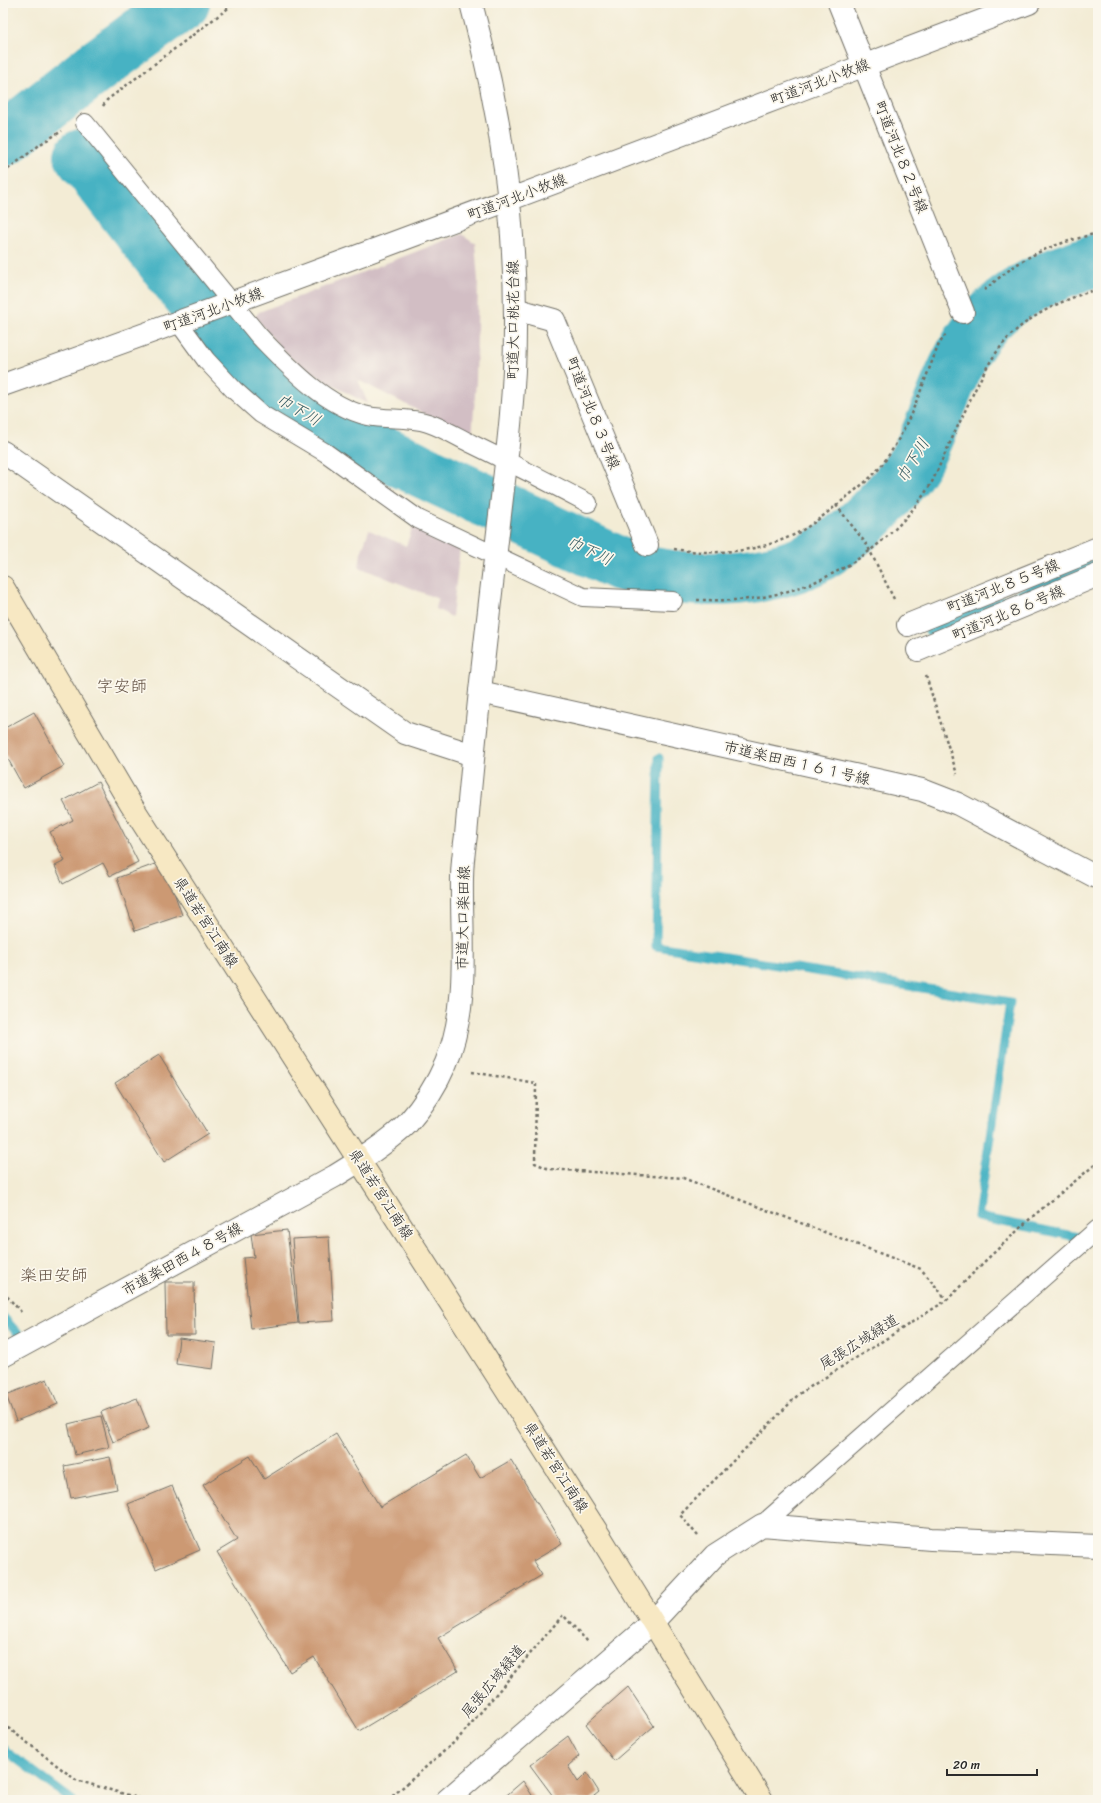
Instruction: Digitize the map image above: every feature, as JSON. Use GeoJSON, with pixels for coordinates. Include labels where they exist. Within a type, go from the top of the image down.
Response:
{"type":"FeatureCollection","features":[{"type":"Feature","properties":{"kind":"main road","name":"県道若宮江南線"},"geometry":{"type":"LineString","coordinates":[[3,587],[130,802],[601,1538],[762,1800]]}},
{"type":"Feature","properties":{"kind":"street","name":"町道大口桃花台線"},"geometry":{"type":"LineString","coordinates":[[471,3],[491,80],[498,120],[509,200],[514,267],[515,309],[512,400],[486,640]]}},
{"type":"Feature","properties":{"kind":"street","name":"町道河北８２号線"},"geometry":{"type":"LineString","coordinates":[[839,3],[963,312]]}},
{"type":"Feature","properties":{"kind":"street","name":"町道河北小牧線"},"geometry":{"type":"LineString","coordinates":[[3,385],[230,304],[1029,3]]}},
{"type":"Feature","properties":{"kind":"street","name":"町道河北８３号線"},"geometry":{"type":"LineString","coordinates":[[515,309],[554,320],[647,545]]}},
{"type":"Feature","properties":{"kind":"street"},"geometry":{"type":"LineString","coordinates":[[3,452],[405,733],[473,755]]}},
{"type":"Feature","properties":{"kind":"street","name":"町道河北８５号線"},"geometry":{"type":"LineString","coordinates":[[908,624],[1098,548]]}},
{"type":"Feature","properties":{"kind":"street","name":"町道河北８６号線"},"geometry":{"type":"LineString","coordinates":[[918,650],[1098,575]]}},
{"type":"Feature","properties":{"kind":"street","name":"市道大口楽田線"},"geometry":{"type":"LineString","coordinates":[[359,1161],[384,1144],[407,1123],[425,1098],[446,1063],[460,1010],[463,957],[462,874],[486,640]]}},
{"type":"Feature","properties":{"kind":"street","name":"市道楽田西１６１号線"},"geometry":{"type":"LineString","coordinates":[[480,692],[922,790],[958,804],[1098,878]]}},
{"type":"Feature","properties":{"kind":"street","name":"市道楽田西４８号線"},"geometry":{"type":"LineString","coordinates":[[3,1356],[335,1176],[359,1161]]}},
{"type":"Feature","properties":{"kind":"street"},"geometry":{"type":"LineString","coordinates":[[447,1800],[652,1623],[715,1556],[762,1525],[932,1540],[1098,1546]]}},
{"type":"Feature","properties":{"kind":"lane"},"geometry":{"type":"LineString","coordinates":[[85,123],[230,304],[289,367],[313,387],[336,402],[369,416],[428,423],[588,503]]}},
{"type":"Feature","properties":{"kind":"lane"},"geometry":{"type":"LineString","coordinates":[[181,322],[212,366],[234,390],[261,414],[326,453],[418,519],[583,597],[673,601]]}},
{"type":"Feature","properties":{"kind":"lane"},"geometry":{"type":"LineString","coordinates":[[762,1525],[1098,1230]]}},
{"type":"Feature","properties":{"kind":"path"},"geometry":{"type":"LineString","coordinates":[[3,173],[68,127],[85,123],[96,114],[107,100],[234,3]]}},
{"type":"Feature","properties":{"kind":"path"},"geometry":{"type":"LineString","coordinates":[[647,545],[700,552],[752,548],[766,545],[801,531],[873,476],[885,462],[898,440],[939,344],[963,312],[982,292],[1007,271],[1032,256],[1057,244],[1098,232]]}},
{"type":"Feature","properties":{"kind":"path"},"geometry":{"type":"LineString","coordinates":[[673,601],[748,599],[785,592],[811,584],[857,560],[906,517],[922,498],[932,482],[983,374],[1008,337],[1024,324],[1044,312],[1086,292],[1098,289]]}},
{"type":"Feature","properties":{"kind":"path"},"geometry":{"type":"LineString","coordinates":[[836,505],[867,545]]}},
{"type":"Feature","properties":{"kind":"path"},"geometry":{"type":"LineString","coordinates":[[945,734],[960,784],[958,804]]}},
{"type":"Feature","properties":{"kind":"path"},"geometry":{"type":"LineString","coordinates":[[446,1063],[470,1071],[536,1083],[535,1163],[549,1169],[683,1178],[922,1269],[947,1300]]}},
{"type":"Feature","properties":{"kind":"path","name":"尾張広域緑道"},"geometry":{"type":"LineString","coordinates":[[715,1556],[680,1515],[799,1394],[947,1300],[1012,1235],[1098,1162]]}},
{"type":"Feature","properties":{"kind":"path","name":"尾張広域緑道"},"geometry":{"type":"LineString","coordinates":[[388,1800],[458,1739],[563,1616],[606,1662]]}},
{"type":"Feature","properties":{"kind":"path"},"geometry":{"type":"LineString","coordinates":[[3,1724],[76,1780],[145,1800]]}},
{"type":"Feature","properties":{"kind":"shaded area"},"geometry":{"type":"Polygon","coordinates":[[[462,234],[475,243],[478,280],[476,381],[472,438],[358,380],[368,404],[325,381],[284,352],[255,317],[259,312],[462,234]]]}},
{"type":"Feature","properties":{"kind":"shaded area"},"geometry":{"type":"Polygon","coordinates":[[[413,526],[460,548],[452,617],[436,609],[438,599],[359,567],[361,553],[369,530],[406,546],[413,526]]]}},
{"type":"Feature","properties":{"kind":"building"},"geometry":{"type":"Polygon","coordinates":[[[34,712],[64,766],[24,788],[3,750],[3,729],[34,712]]]}},
{"type":"Feature","properties":{"kind":"building"},"geometry":{"type":"Polygon","coordinates":[[[98,782],[138,862],[110,876],[103,863],[63,884],[55,866],[65,861],[50,832],[73,820],[63,801],[98,782]]]}},
{"type":"Feature","properties":{"kind":"building"},"geometry":{"type":"Polygon","coordinates":[[[163,861],[182,915],[135,931],[117,878],[163,861]]]}},
{"type":"Feature","properties":{"kind":"building"},"geometry":{"type":"Polygon","coordinates":[[[159,1055],[208,1134],[164,1162],[115,1083],[159,1055]]]}},
{"type":"Feature","properties":{"kind":"building"},"geometry":{"type":"Polygon","coordinates":[[[287,1230],[298,1323],[251,1329],[243,1258],[254,1257],[251,1234],[287,1230]]]}},
{"type":"Feature","properties":{"kind":"building"},"geometry":{"type":"Polygon","coordinates":[[[329,1237],[334,1321],[299,1323],[292,1239],[329,1237]]]}},
{"type":"Feature","properties":{"kind":"building"},"geometry":{"type":"Polygon","coordinates":[[[165,1282],[194,1282],[195,1335],[166,1335],[165,1282]]]}},
{"type":"Feature","properties":{"kind":"building"},"geometry":{"type":"Polygon","coordinates":[[[179,1338],[216,1343],[213,1369],[176,1364],[179,1338]]]}},
{"type":"Feature","properties":{"kind":"building"},"geometry":{"type":"Polygon","coordinates":[[[47,1379],[58,1404],[16,1421],[6,1395],[47,1379]]]}},
{"type":"Feature","properties":{"kind":"building"},"geometry":{"type":"Polygon","coordinates":[[[137,1398],[149,1428],[113,1442],[101,1412],[137,1398]]]}},
{"type":"Feature","properties":{"kind":"building"},"geometry":{"type":"Polygon","coordinates":[[[101,1416],[109,1447],[75,1455],[68,1424],[101,1416]]]}},
{"type":"Feature","properties":{"kind":"building"},"geometry":{"type":"Polygon","coordinates":[[[336,1434],[380,1507],[466,1455],[480,1478],[511,1460],[562,1544],[533,1561],[542,1575],[438,1638],[458,1671],[359,1731],[314,1657],[290,1672],[217,1552],[237,1540],[203,1485],[250,1456],[264,1479],[336,1434]]]}},
{"type":"Feature","properties":{"kind":"building"},"geometry":{"type":"Polygon","coordinates":[[[110,1457],[117,1489],[71,1498],[64,1466],[110,1457]]]}},
{"type":"Feature","properties":{"kind":"building"},"geometry":{"type":"Polygon","coordinates":[[[172,1486],[200,1550],[156,1569],[128,1504],[172,1486]]]}},
{"type":"Feature","properties":{"kind":"building"},"geometry":{"type":"Polygon","coordinates":[[[628,1687],[654,1726],[614,1761],[586,1724],[628,1687]]]}},
{"type":"Feature","properties":{"kind":"building"},"geometry":{"type":"Polygon","coordinates":[[[568,1736],[579,1756],[568,1766],[578,1782],[587,1773],[599,1792],[589,1800],[556,1800],[530,1765],[568,1736]]]}},
{"type":"Feature","properties":{"kind":"building"},"geometry":{"type":"Polygon","coordinates":[[[523,1781],[535,1800],[501,1800],[523,1781]]]}},
{"type":"Feature","properties":{"kind":"waterway"},"geometry":{"type":"LineString","coordinates":[[3,140],[96,67],[183,3]]}},
{"type":"Feature","properties":{"kind":"waterway","name":"巾下川"},"geometry":{"type":"LineString","coordinates":[[81,156],[247,369],[268,391],[291,409],[620,564],[653,574],[672,577],[714,579],[756,576],[796,566],[822,554],[837,544],[877,508],[894,489],[915,461],[960,359],[980,328],[1005,303],[1019,293],[1065,271],[1098,260]]}},
{"type":"Feature","properties":{"kind":"waterway"},"geometry":{"type":"LineString","coordinates":[[929,631],[1098,562]]}},
{"type":"Feature","properties":{"kind":"waterway"},"geometry":{"type":"LineString","coordinates":[[659,758],[656,946],[1010,1002],[978,1217],[1098,1241]]}},
{"type":"Feature","properties":{"kind":"waterway"},"geometry":{"type":"LineString","coordinates":[[3,1317],[21,1337]]}},
{"type":"Feature","properties":{"kind":"waterway"},"geometry":{"type":"LineString","coordinates":[[3,1749],[72,1800]]}},
{"type":"Feature","properties":{"kind":"district","name":"字安師"},"geometry":{"type":"Point","coordinates":[122,686]}},
{"type":"Feature","properties":{"kind":"district","name":"楽田安師"},"geometry":{"type":"Point","coordinates":[54,1275]}}]}
